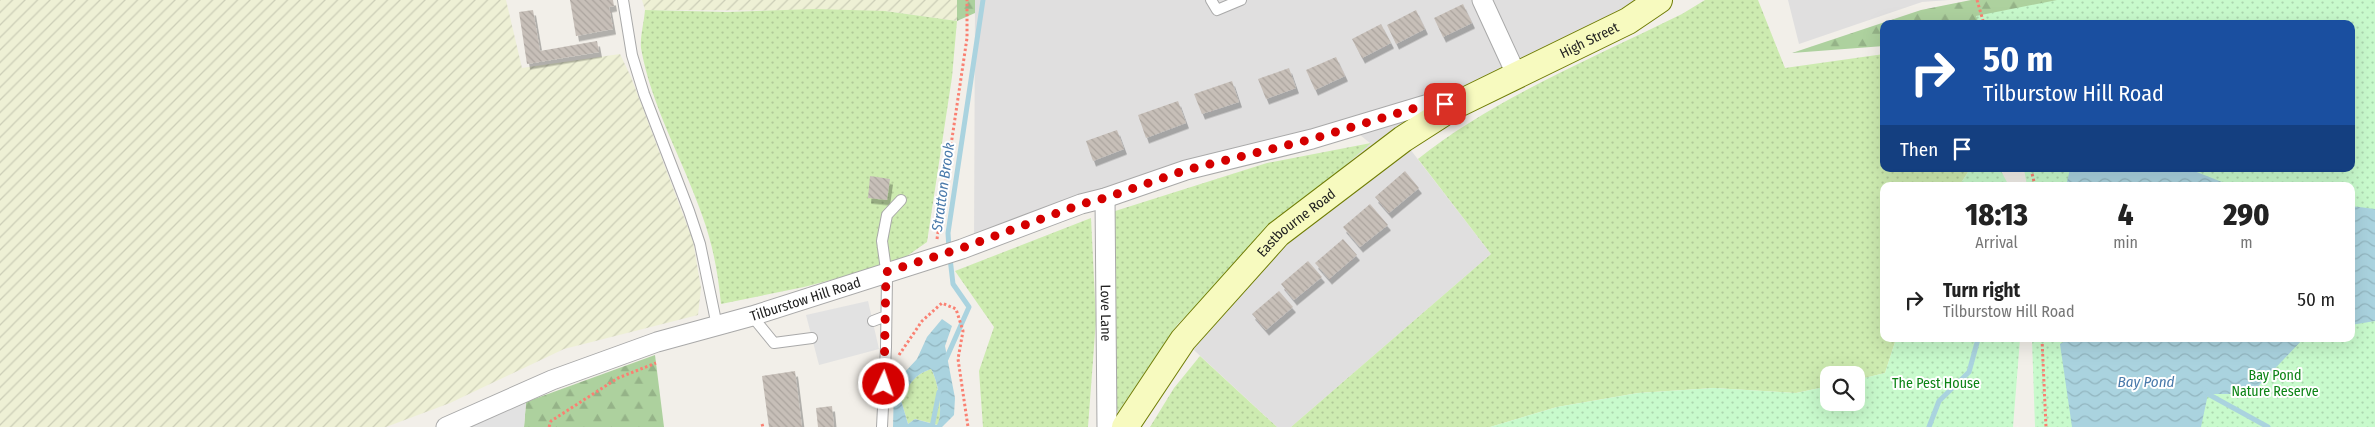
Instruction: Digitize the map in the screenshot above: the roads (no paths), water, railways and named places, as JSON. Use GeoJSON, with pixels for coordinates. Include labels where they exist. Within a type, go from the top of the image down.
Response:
{"type":"FeatureCollection","features":[{"type":"Feature","properties":{"kind":"main road","name":"High Street"},"geometry":{"type":"LineString","coordinates":[[1517,76],[1628,21],[1659,0]]}},
{"type":"Feature","properties":{"kind":"main road","name":"Eastbourne Road"},"geometry":{"type":"LineString","coordinates":[[1125,427],[1183,340],[1278,234],[1403,139],[1456,106],[1517,76]]}},
{"type":"Feature","properties":{"kind":"street"},"geometry":{"type":"LineString","coordinates":[[1482,0],[1517,76]]}},
{"type":"Feature","properties":{"kind":"street","name":"Tilburstow Hill Road"},"geometry":{"type":"LineString","coordinates":[[446,427],[552,380],[656,342],[752,316],[946,254],[1082,204],[1186,170],[1312,139],[1435,102],[1456,106]]}},
{"type":"Feature","properties":{"kind":"street","name":"Love Lane"},"geometry":{"type":"LineString","coordinates":[[1105,198],[1107,427]]}},
{"type":"Feature","properties":{"kind":"lane"},"geometry":{"type":"LineString","coordinates":[[623,0],[637,71],[644,94],[700,244],[717,326]]}},
{"type":"Feature","properties":{"kind":"lane"},"geometry":{"type":"LineString","coordinates":[[1211,0],[1217,10],[1241,0]]}},
{"type":"Feature","properties":{"kind":"lane"},"geometry":{"type":"LineString","coordinates":[[882,427],[886,272],[882,241],[887,215],[901,200]]}},
{"type":"Feature","properties":{"kind":"lane"},"geometry":{"type":"LineString","coordinates":[[752,316],[774,343],[812,338]]}},
{"type":"Feature","properties":{"kind":"lane"},"geometry":{"type":"LineString","coordinates":[[872,321],[886,316]]}},
{"type":"Feature","properties":{"kind":"water"},"geometry":{"type":"Polygon","coordinates":[[[2069,172],[2197,172],[2222,182],[2067,182],[2069,172]]]}},
{"type":"Feature","properties":{"kind":"water"},"geometry":{"type":"Polygon","coordinates":[[[2355,206],[2375,209],[2375,321],[2355,324],[2355,206]]]}},
{"type":"Feature","properties":{"kind":"water"},"geometry":{"type":"Polygon","coordinates":[[[942,319],[952,326],[945,346],[955,398],[954,415],[942,427],[893,427],[894,384],[917,359],[927,337],[942,319]],[[931,369],[921,374],[909,385],[901,400],[908,424],[915,419],[937,425],[940,405],[934,374],[931,369]]]}},
{"type":"Feature","properties":{"kind":"water","name":"Bay Pond"},"geometry":{"type":"Polygon","coordinates":[[[2064,342],[2300,342],[2251,394],[2208,394],[2201,427],[2072,427],[2060,344],[2064,342]]]}},
{"type":"Feature","properties":{"kind":"waterway","name":"Stratton Brook"},"geometry":{"type":"LineString","coordinates":[[949,249],[948,233],[983,0]]}},
{"type":"Feature","properties":{"kind":"waterway","name":"Stratton Brook"},"geometry":{"type":"LineString","coordinates":[[946,359],[969,307],[953,284],[950,258]]}},
{"type":"Feature","properties":{"kind":"waterway"},"geometry":{"type":"LineString","coordinates":[[1929,427],[1939,401],[1969,372],[1977,342]]}},
{"type":"Feature","properties":{"kind":"waterway"},"geometry":{"type":"LineString","coordinates":[[2204,389],[2208,394],[2268,427]]}},
{"type":"Feature","properties":{"kind":"waterway","name":"Stratton Brook"},"geometry":{"type":"LineString","coordinates":[[932,427],[939,392]]}},
{"type":"Feature","properties":{"kind":"park label","name":"The Pest House"},"geometry":{"type":"Point","coordinates":[1936,383]}},
{"type":"Feature","properties":{"kind":"park label","name":"Bay Pond Nature Reserve"},"geometry":{"type":"Point","coordinates":[2275,384]}}]}
